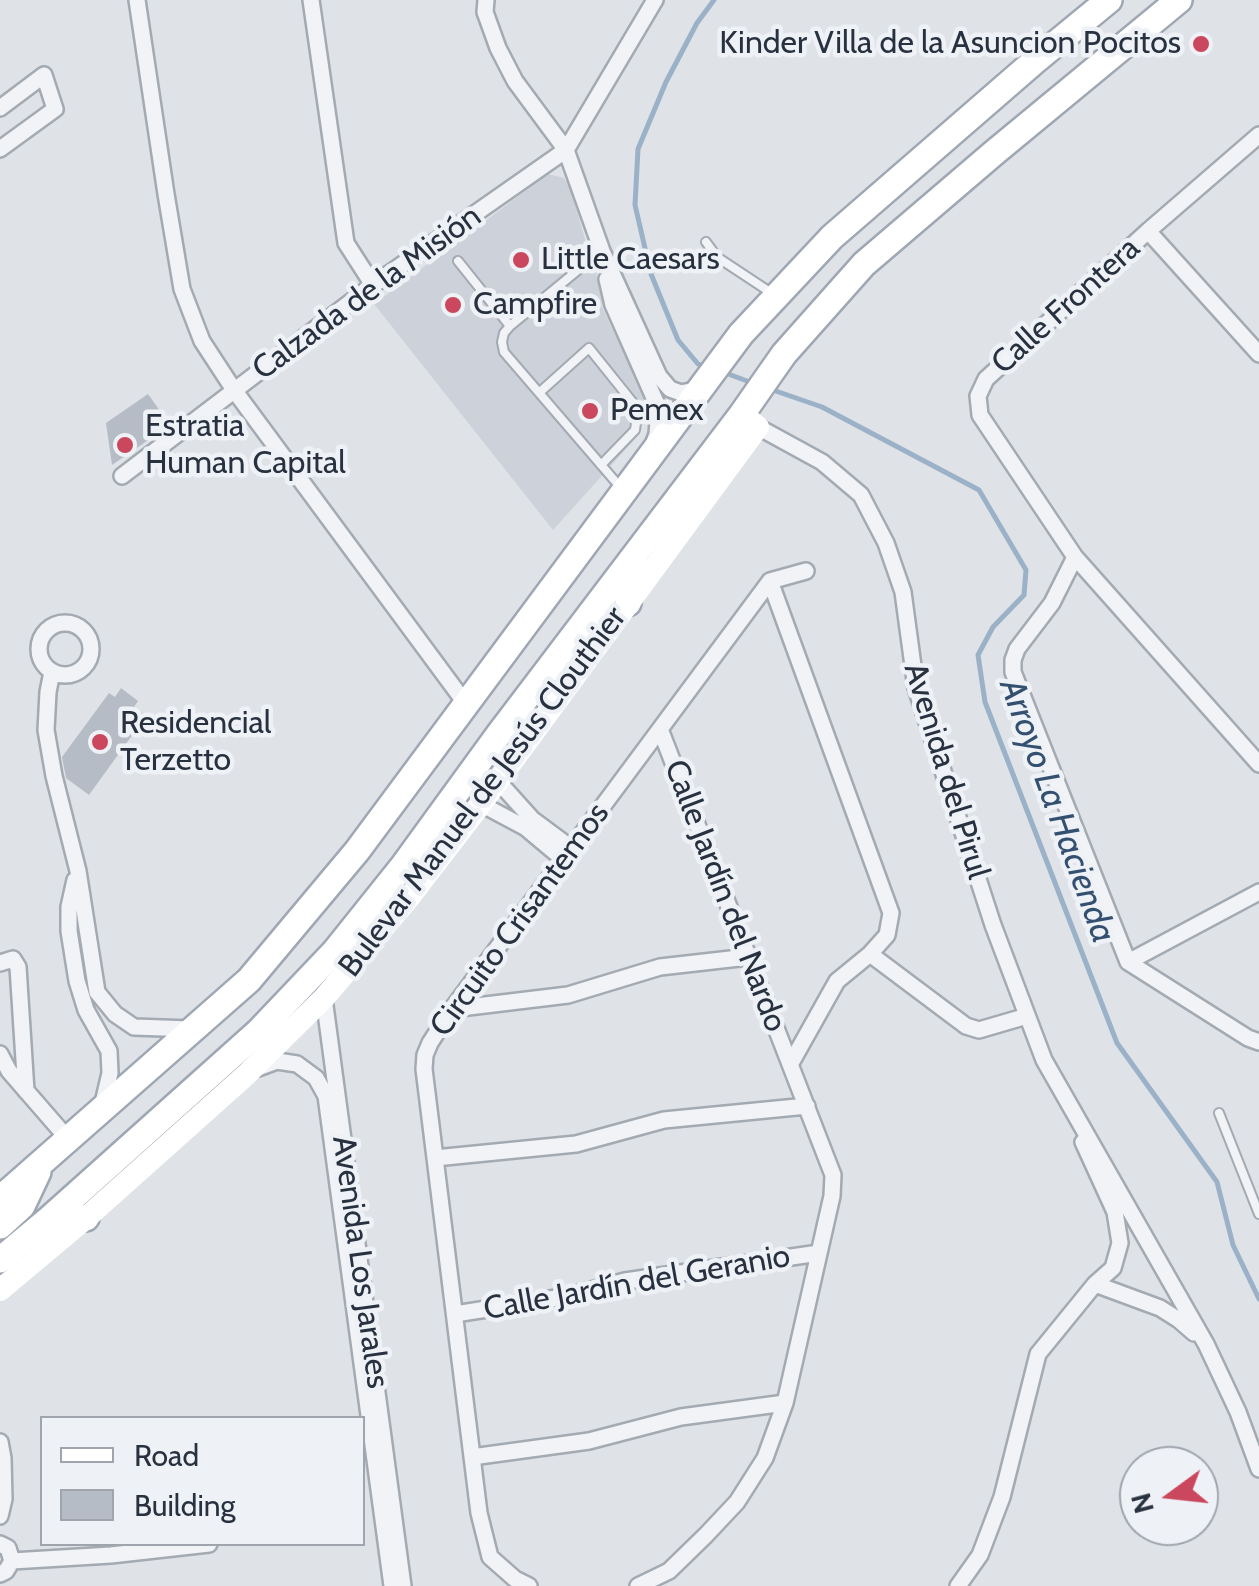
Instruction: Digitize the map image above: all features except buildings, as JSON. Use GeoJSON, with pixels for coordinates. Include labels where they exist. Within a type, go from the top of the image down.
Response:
{"type":"FeatureCollection","features":[{"type":"Feature","properties":{"kind":"main road"},"geometry":{"type":"LineString","coordinates":[[0,1200],[261,966],[357,851],[741,334],[832,237],[1109,0]]}},
{"type":"Feature","properties":{"kind":"main road"},"geometry":{"type":"LineString","coordinates":[[0,1260],[258,1032],[335,951],[392,881],[634,556],[751,412],[784,354],[864,264],[1179,0]]}},
{"type":"Feature","properties":{"kind":"main road"},"geometry":{"type":"LineString","coordinates":[[628,603],[634,556]]}},
{"type":"Feature","properties":{"kind":"main road"},"geometry":{"type":"LineString","coordinates":[[0,1226],[22,1206],[44,1159]]}},
{"type":"Feature","properties":{"kind":"main road"},"geometry":{"type":"LineString","coordinates":[[49,1219],[86,1218]]}},
{"type":"Feature","properties":{"kind":"street"},"geometry":{"type":"LineString","coordinates":[[138,0],[182,289],[202,340],[234,390],[466,704]]}},
{"type":"Feature","properties":{"kind":"street"},"geometry":{"type":"LineString","coordinates":[[311,0],[346,244],[373,285]]}},
{"type":"Feature","properties":{"kind":"street"},"geometry":{"type":"LineString","coordinates":[[486,0],[485,12],[515,81],[566,150],[602,251],[659,376],[670,389],[682,393],[700,389]]}},
{"type":"Feature","properties":{"kind":"street"},"geometry":{"type":"LineString","coordinates":[[566,150],[655,0]]}},
{"type":"Feature","properties":{"kind":"street"},"geometry":{"type":"LineString","coordinates":[[0,108],[44,75],[55,109],[0,148]]}},
{"type":"Feature","properties":{"kind":"street","name":"Calle Frontera"},"geometry":{"type":"LineString","coordinates":[[1076,557],[980,415],[978,396],[986,379],[1259,135]]}},
{"type":"Feature","properties":{"kind":"street","name":"Calzada de la Misión"},"geometry":{"type":"LineString","coordinates":[[122,476],[373,285],[566,150]]}},
{"type":"Feature","properties":{"kind":"street"},"geometry":{"type":"LineString","coordinates":[[1148,231],[1259,354]]}},
{"type":"Feature","properties":{"kind":"street"},"geometry":{"type":"LineString","coordinates":[[602,251],[613,304],[659,409],[657,434],[648,460]]}},
{"type":"Feature","properties":{"kind":"street","name":"Bulevar Manuel de Jesús Clouthier"},"geometry":{"type":"LineString","coordinates":[[0,1290],[246,1075],[324,998],[408,899],[628,603],[751,412]]}},
{"type":"Feature","properties":{"kind":"street","name":"Avenida del Pirul"},"geometry":{"type":"LineString","coordinates":[[751,412],[861,495],[886,543],[903,592],[916,688],[993,925],[1044,1060],[1069,1103]]}},
{"type":"Feature","properties":{"kind":"street"},"geometry":{"type":"LineString","coordinates":[[1259,764],[1076,557],[1052,603],[1017,649],[1013,672],[1128,962],[1259,1042]]}},
{"type":"Feature","properties":{"kind":"street"},"geometry":{"type":"LineString","coordinates":[[638,1586],[669,1571],[738,1502],[764,1458],[785,1403],[832,1196],[832,1174],[791,1064],[837,981],[887,935],[891,913],[770,581],[806,570]]}},
{"type":"Feature","properties":{"kind":"street","name":"Circuito Crisantemos"},"geometry":{"type":"LineString","coordinates":[[529,1586],[490,1557],[479,1513],[424,1069],[426,1055],[452,1009],[770,581]]}},
{"type":"Feature","properties":{"kind":"street"},"geometry":{"type":"LineString","coordinates":[[52,672],[46,730],[78,871],[97,992],[115,1014],[134,1027],[191,1030]]}},
{"type":"Feature","properties":{"kind":"street","name":"Calle Jardín del Nardo"},"geometry":{"type":"LineString","coordinates":[[660,729],[791,1064]]}},
{"type":"Feature","properties":{"kind":"street"},"geometry":{"type":"LineString","coordinates":[[497,780],[567,854]]}},
{"type":"Feature","properties":{"kind":"street"},"geometry":{"type":"LineString","coordinates":[[481,804],[567,854]]}},
{"type":"Feature","properties":{"kind":"street"},"geometry":{"type":"LineString","coordinates":[[78,871],[68,906],[69,931],[86,1010],[108,1051],[110,1073],[102,1108]]}},
{"type":"Feature","properties":{"kind":"street"},"geometry":{"type":"LineString","coordinates":[[1128,962],[1259,892]]}},
{"type":"Feature","properties":{"kind":"street"},"geometry":{"type":"LineString","coordinates":[[870,954],[966,1026],[980,1030],[1028,1016]]}},
{"type":"Feature","properties":{"kind":"street"},"geometry":{"type":"LineString","coordinates":[[452,1009],[568,995],[660,967],[748,957]]}},
{"type":"Feature","properties":{"kind":"street"},"geometry":{"type":"LineString","coordinates":[[0,963],[13,959],[18,967],[26,1091]]}},
{"type":"Feature","properties":{"kind":"street","name":"Avenida Los Jarales"},"geometry":{"type":"LineString","coordinates":[[324,998],[403,1586]]}},
{"type":"Feature","properties":{"kind":"street"},"geometry":{"type":"LineString","coordinates":[[108,1051],[134,1027]]}},
{"type":"Feature","properties":{"kind":"street"},"geometry":{"type":"LineString","coordinates":[[0,1054],[9,1071],[68,1139]]}},
{"type":"Feature","properties":{"kind":"street","name":"Avenida Los Jarales"},"geometry":{"type":"LineString","coordinates":[[246,1075],[265,1064],[288,1062],[309,1071],[326,1096],[392,1586]]}},
{"type":"Feature","properties":{"kind":"street"},"geometry":{"type":"LineString","coordinates":[[958,1586],[980,1555],[1002,1497],[1038,1354],[1113,1268],[1120,1243],[1115,1212],[1069,1103]]}},
{"type":"Feature","properties":{"kind":"street"},"geometry":{"type":"LineString","coordinates":[[1069,1103],[1206,1344],[1259,1469]]}},
{"type":"Feature","properties":{"kind":"street"},"geometry":{"type":"LineString","coordinates":[[435,1158],[576,1144],[664,1120],[807,1106]]}},
{"type":"Feature","properties":{"kind":"street","name":"Calle Jardín del Geranio"},"geometry":{"type":"LineString","coordinates":[[454,1314],[569,1296],[626,1282],[819,1253]]}},
{"type":"Feature","properties":{"kind":"street"},"geometry":{"type":"LineString","coordinates":[[1096,1284],[1160,1308],[1206,1344]]}},
{"type":"Feature","properties":{"kind":"street"},"geometry":{"type":"LineString","coordinates":[[472,1457],[589,1441],[681,1417],[785,1403]]}},
{"type":"Feature","properties":{"kind":"street"},"geometry":{"type":"LineString","coordinates":[[0,1442],[4,1498],[0,1516]]}},
{"type":"Feature","properties":{"kind":"street"},"geometry":{"type":"LineString","coordinates":[[0,1544],[8,1548],[12,1560],[0,1574]]}},
{"type":"Feature","properties":{"kind":"street"},"geometry":{"type":"LineString","coordinates":[[12,1560],[191,1546]]}},
{"type":"Feature","properties":{"kind":"lane"},"geometry":{"type":"LineString","coordinates":[[706,242],[718,257],[777,296]]}},
{"type":"Feature","properties":{"kind":"lane"},"geometry":{"type":"LineString","coordinates":[[602,251],[510,326],[502,342],[504,352],[624,492]]}},
{"type":"Feature","properties":{"kind":"lane"},"geometry":{"type":"LineString","coordinates":[[458,261],[510,326]]}},
{"type":"Feature","properties":{"kind":"lane"},"geometry":{"type":"LineString","coordinates":[[540,392],[589,348],[638,410],[636,430],[601,464]]}},
{"type":"Feature","properties":{"kind":"lane"},"geometry":{"type":"LineString","coordinates":[[1219,1113],[1259,1214]]}},
{"type":"Feature","properties":{"kind":"shaded area"},"geometry":{"type":"Polygon","coordinates":[[[548,174],[564,178],[570,187],[594,260],[603,309],[646,400],[636,438],[553,530],[374,304],[548,174]]]}},
{"type":"Feature","properties":{"kind":"waterway","name":"Arroyo La Hacienda"},"geometry":{"type":"LineString","coordinates":[[707,367],[698,364],[678,340],[651,274],[635,205],[638,149],[666,82],[697,23],[714,0]]}},
{"type":"Feature","properties":{"kind":"waterway","name":"Arroyo La Hacienda"},"geometry":{"type":"LineString","coordinates":[[723,372],[755,384]]}},
{"type":"Feature","properties":{"kind":"waterway","name":"Arroyo La Hacienda"},"geometry":{"type":"LineString","coordinates":[[770,389],[822,407],[979,490],[1026,570],[1024,595],[993,627],[978,655],[985,702],[1117,1043],[1217,1182],[1233,1245],[1259,1299]]}},
{"type":"Feature","properties":{"kind":"place","name":"Kinder Villa de la Asuncion Pocitos"},"geometry":{"type":"Point","coordinates":[1201,44]}},
{"type":"Feature","properties":{"kind":"place","name":"Little Caesars"},"geometry":{"type":"Point","coordinates":[521,260]}},
{"type":"Feature","properties":{"kind":"place","name":"Campfire"},"geometry":{"type":"Point","coordinates":[453,305]}},
{"type":"Feature","properties":{"kind":"place","name":"Pemex"},"geometry":{"type":"Point","coordinates":[590,411]}},
{"type":"Feature","properties":{"kind":"place","name":"Estratia Human Capital"},"geometry":{"type":"Point","coordinates":[125,445]}},
{"type":"Feature","properties":{"kind":"place","name":"Residencial Terzetto"},"geometry":{"type":"Point","coordinates":[100,742]}}]}
